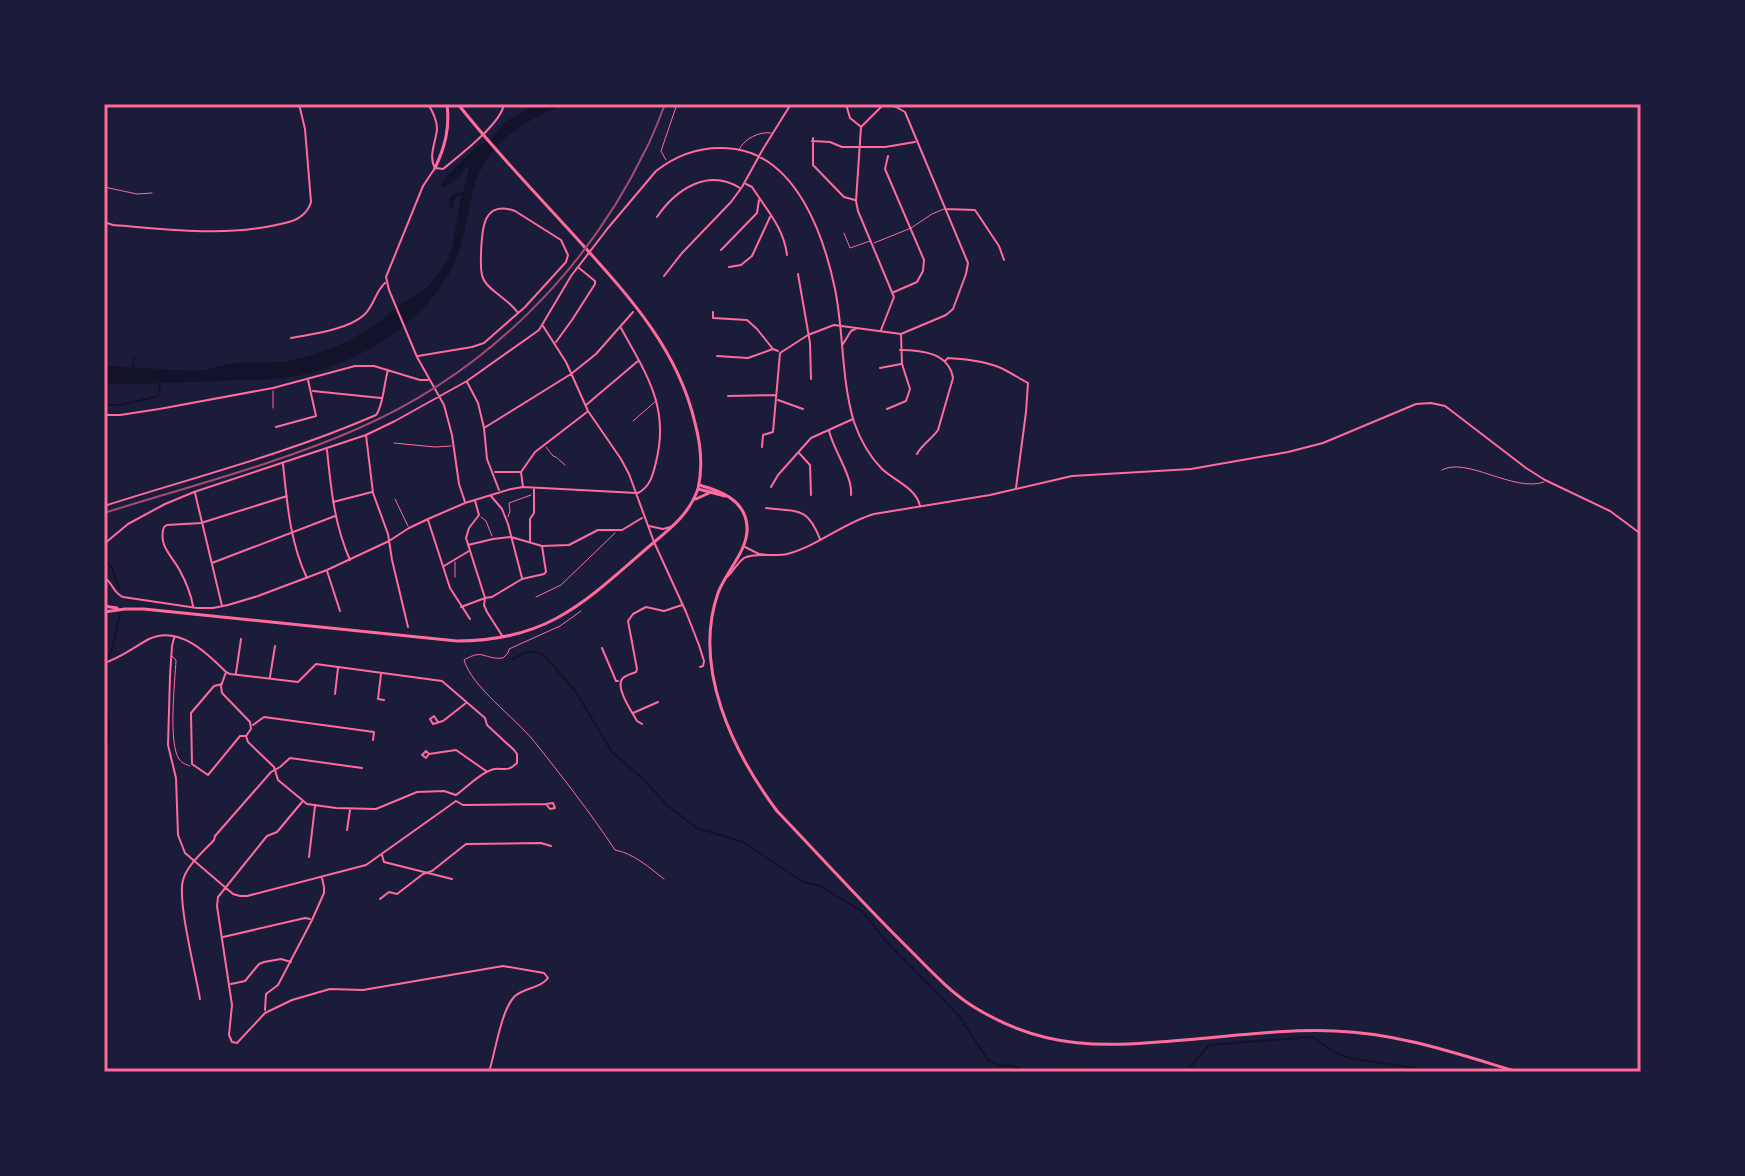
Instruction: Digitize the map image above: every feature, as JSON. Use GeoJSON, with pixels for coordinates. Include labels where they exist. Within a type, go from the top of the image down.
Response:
{"type":"FeatureCollection","features":[{"type":"Feature","properties":{"kind":"main road"},"geometry":{"type":"LineString","coordinates":[[435,168],[449,123],[447,104]]}},
{"type":"Feature","properties":{"kind":"main road"},"geometry":{"type":"LineString","coordinates":[[104,606],[457,641],[504,638],[569,612],[685,515],[698,487],[701,455],[690,404],[667,352],[636,305],[458,104]]}},
{"type":"Feature","properties":{"kind":"main road"},"geometry":{"type":"LineString","coordinates":[[698,487],[728,497]]}},
{"type":"Feature","properties":{"kind":"main road"},"geometry":{"type":"LineString","coordinates":[[698,487],[735,501],[744,514],[747,531],[742,548],[715,602],[710,637],[717,692],[731,733],[760,788],[777,811],[955,995],[1005,1024],[1041,1037],[1070,1042],[1101,1046],[1129,1045],[1335,1031],[1406,1039],[1518,1072]]}},
{"type":"Feature","properties":{"kind":"main road"},"geometry":{"type":"LineString","coordinates":[[693,502],[709,493]]}},
{"type":"Feature","properties":{"kind":"main road"},"geometry":{"type":"LineString","coordinates":[[104,612],[125,609]]}},
{"type":"Feature","properties":{"kind":"street"},"geometry":{"type":"LineString","coordinates":[[104,222],[182,231],[221,231],[257,229],[300,217],[311,202],[305,129],[299,104]]}},
{"type":"Feature","properties":{"kind":"street"},"geometry":{"type":"LineString","coordinates":[[428,104],[437,127],[431,162],[435,168],[443,169],[491,127],[502,114],[504,104]]}},
{"type":"Feature","properties":{"kind":"street"},"geometry":{"type":"LineString","coordinates":[[664,276],[741,189],[791,104]]}},
{"type":"Feature","properties":{"kind":"street"},"geometry":{"type":"LineString","coordinates":[[846,104],[850,118],[861,127]]}},
{"type":"Feature","properties":{"kind":"street"},"geometry":{"type":"LineString","coordinates":[[780,353],[808,335],[834,325],[901,334],[950,312],[968,263],[903,109],[889,104],[876,110],[861,127],[856,201],[894,297],[881,330]]}},
{"type":"Feature","properties":{"kind":"street"},"geometry":{"type":"LineString","coordinates":[[856,201],[844,197],[813,165],[813,140],[842,147],[888,147],[916,141]]}},
{"type":"Feature","properties":{"kind":"street"},"geometry":{"type":"LineString","coordinates":[[104,544],[145,514],[194,492],[366,435],[467,381],[543,326],[578,267],[656,171],[688,152],[711,147],[751,152],[788,178],[798,191],[827,257],[835,290],[853,419],[875,461],[915,494],[920,507]]}},
{"type":"Feature","properties":{"kind":"street"},"geometry":{"type":"LineString","coordinates":[[888,156],[885,169],[924,260],[917,282],[893,292]]}},
{"type":"Feature","properties":{"kind":"street"},"geometry":{"type":"LineString","coordinates":[[435,168],[423,186],[405,228],[387,272],[386,283],[417,357],[448,415],[465,503]]}},
{"type":"Feature","properties":{"kind":"street"},"geometry":{"type":"LineString","coordinates":[[657,217],[678,193],[706,180],[726,181],[741,189]]}},
{"type":"Feature","properties":{"kind":"street"},"geometry":{"type":"LineString","coordinates":[[745,183],[752,187],[781,231],[787,255]]}},
{"type":"Feature","properties":{"kind":"street"},"geometry":{"type":"LineString","coordinates":[[721,250],[757,213],[759,199]]}},
{"type":"Feature","properties":{"kind":"street"},"geometry":{"type":"LineString","coordinates":[[417,357],[478,345],[489,339],[518,313],[563,266],[568,255],[561,240],[515,211],[500,209],[489,215],[482,229],[482,277],[489,288],[506,298],[518,313]]}},
{"type":"Feature","properties":{"kind":"street"},"geometry":{"type":"LineString","coordinates":[[944,209],[975,210],[999,246],[1004,260]]}},
{"type":"Feature","properties":{"kind":"street"},"geometry":{"type":"LineString","coordinates":[[729,267],[741,265],[752,256],[770,215]]}},
{"type":"Feature","properties":{"kind":"street"},"geometry":{"type":"LineString","coordinates":[[555,342],[595,284],[578,267]]}},
{"type":"Feature","properties":{"kind":"street"},"geometry":{"type":"LineString","coordinates":[[798,274],[808,335],[811,379]]}},
{"type":"Feature","properties":{"kind":"street"},"geometry":{"type":"LineString","coordinates":[[291,338],[333,329],[358,319],[371,307],[379,289],[386,283]]}},
{"type":"Feature","properties":{"kind":"street"},"geometry":{"type":"LineString","coordinates":[[484,428],[571,374],[596,354],[633,312]]}},
{"type":"Feature","properties":{"kind":"street"},"geometry":{"type":"LineString","coordinates":[[713,312],[713,318],[747,320],[780,353]]}},
{"type":"Feature","properties":{"kind":"street"},"geometry":{"type":"LineString","coordinates":[[543,326],[566,362],[588,411],[621,459],[637,493],[654,542],[684,605],[704,661],[700,667]]}},
{"type":"Feature","properties":{"kind":"street"},"geometry":{"type":"LineString","coordinates":[[104,577],[116,594],[123,597],[213,608],[258,596],[327,570],[428,519],[499,492],[523,487],[643,491],[658,456],[660,419],[650,380],[620,326]]}},
{"type":"Feature","properties":{"kind":"street"},"geometry":{"type":"LineString","coordinates":[[843,346],[851,331],[858,327]]}},
{"type":"Feature","properties":{"kind":"street"},"geometry":{"type":"LineString","coordinates":[[887,409],[906,401],[909,396],[900,350],[901,334]]}},
{"type":"Feature","properties":{"kind":"street"},"geometry":{"type":"LineString","coordinates":[[717,356],[748,358],[773,349]]}},
{"type":"Feature","properties":{"kind":"street"},"geometry":{"type":"LineString","coordinates":[[900,350],[916,350],[945,361],[952,369],[953,378],[938,430],[917,454]]}},
{"type":"Feature","properties":{"kind":"street"},"geometry":{"type":"LineString","coordinates":[[762,447],[763,435],[773,432],[780,353]]}},
{"type":"Feature","properties":{"kind":"street"},"geometry":{"type":"LineString","coordinates":[[945,361],[948,358],[961,359],[994,366],[1028,383],[1016,489]]}},
{"type":"Feature","properties":{"kind":"street"},"geometry":{"type":"LineString","coordinates":[[586,405],[639,360]]}},
{"type":"Feature","properties":{"kind":"street"},"geometry":{"type":"LineString","coordinates":[[880,368],[902,364]]}},
{"type":"Feature","properties":{"kind":"street"},"geometry":{"type":"LineString","coordinates":[[104,415],[163,409],[273,388],[355,366],[374,366],[420,380],[429,379]]}},
{"type":"Feature","properties":{"kind":"street"},"geometry":{"type":"LineString","coordinates":[[104,506],[260,458],[376,415],[382,404],[388,370]]}},
{"type":"Feature","properties":{"kind":"street"},"geometry":{"type":"LineString","coordinates":[[276,427],[316,416],[308,379]]}},
{"type":"Feature","properties":{"kind":"street"},"geometry":{"type":"LineString","coordinates":[[467,381],[478,403],[487,459],[499,492]]}},
{"type":"Feature","properties":{"kind":"street"},"geometry":{"type":"LineString","coordinates":[[311,391],[381,398]]}},
{"type":"Feature","properties":{"kind":"street"},"geometry":{"type":"LineString","coordinates":[[728,396],[777,398],[803,409]]}},
{"type":"Feature","properties":{"kind":"street"},"geometry":{"type":"LineString","coordinates":[[725,579],[745,558],[787,554],[868,515],[1072,476],[1191,469],[1306,448],[1424,403],[1437,404],[1453,412],[1526,468],[1610,511],[1641,534]]}},
{"type":"Feature","properties":{"kind":"street"},"geometry":{"type":"LineString","coordinates":[[523,487],[521,472],[535,452],[588,411]]}},
{"type":"Feature","properties":{"kind":"street"},"geometry":{"type":"LineString","coordinates":[[771,487],[811,438],[853,419]]}},
{"type":"Feature","properties":{"kind":"street"},"geometry":{"type":"LineString","coordinates":[[829,430],[835,451],[851,483],[851,495]]}},
{"type":"Feature","properties":{"kind":"street"},"geometry":{"type":"LineString","coordinates":[[366,435],[373,492],[389,541],[408,627]]}},
{"type":"Feature","properties":{"kind":"street"},"geometry":{"type":"LineString","coordinates":[[326,449],[335,516],[350,560]]}},
{"type":"Feature","properties":{"kind":"street"},"geometry":{"type":"LineString","coordinates":[[798,453],[810,465],[811,495]]}},
{"type":"Feature","properties":{"kind":"street"},"geometry":{"type":"LineString","coordinates":[[283,463],[292,532],[307,578]]}},
{"type":"Feature","properties":{"kind":"street"},"geometry":{"type":"LineString","coordinates":[[492,473],[521,472]]}},
{"type":"Feature","properties":{"kind":"street"},"geometry":{"type":"LineString","coordinates":[[530,542],[534,488]]}},
{"type":"Feature","properties":{"kind":"street"},"geometry":{"type":"LineString","coordinates":[[194,492],[222,606]]}},
{"type":"Feature","properties":{"kind":"street"},"geometry":{"type":"LineString","coordinates":[[333,502],[373,492]]}},
{"type":"Feature","properties":{"kind":"street"},"geometry":{"type":"LineString","coordinates":[[194,607],[179,569],[162,542],[164,527],[201,523],[287,496]]}},
{"type":"Feature","properties":{"kind":"street"},"geometry":{"type":"LineString","coordinates":[[491,496],[507,520],[512,551],[522,579]]}},
{"type":"Feature","properties":{"kind":"street"},"geometry":{"type":"LineString","coordinates":[[475,501],[479,515],[466,534],[468,545],[485,598],[484,605],[504,638]]}},
{"type":"Feature","properties":{"kind":"street"},"geometry":{"type":"LineString","coordinates":[[766,508],[806,515],[820,539]]}},
{"type":"Feature","properties":{"kind":"street"},"geometry":{"type":"LineString","coordinates":[[212,563],[335,516]]}},
{"type":"Feature","properties":{"kind":"street"},"geometry":{"type":"LineString","coordinates":[[468,545],[511,537],[542,546],[569,545],[598,530],[622,530],[644,517]]}},
{"type":"Feature","properties":{"kind":"street"},"geometry":{"type":"LineString","coordinates":[[428,519],[450,588],[470,619]]}},
{"type":"Feature","properties":{"kind":"street"},"geometry":{"type":"LineString","coordinates":[[648,526],[663,529],[674,526]]}},
{"type":"Feature","properties":{"kind":"street"},"geometry":{"type":"LineString","coordinates":[[461,607],[503,593],[522,579],[546,572],[542,546]]}},
{"type":"Feature","properties":{"kind":"street"},"geometry":{"type":"LineString","coordinates":[[742,548],[770,555]]}},
{"type":"Feature","properties":{"kind":"street"},"geometry":{"type":"LineString","coordinates":[[742,548],[752,555]]}},
{"type":"Feature","properties":{"kind":"street"},"geometry":{"type":"LineString","coordinates":[[443,566],[470,551]]}},
{"type":"Feature","properties":{"kind":"street"},"geometry":{"type":"LineString","coordinates":[[327,570],[340,611]]}},
{"type":"Feature","properties":{"kind":"street"},"geometry":{"type":"LineString","coordinates":[[642,724],[637,721],[619,688],[622,678],[637,669],[629,617],[646,607],[664,611],[684,605]]}},
{"type":"Feature","properties":{"kind":"street"},"geometry":{"type":"LineString","coordinates":[[175,636],[171,656],[168,745],[176,778],[178,835],[185,853],[233,894],[247,896],[366,865],[456,801]]}},
{"type":"Feature","properties":{"kind":"street"},"geometry":{"type":"LineString","coordinates":[[106,662],[151,638],[175,636],[191,642],[226,672],[236,674],[298,682],[313,665],[442,681],[485,718],[487,725],[517,754],[517,763],[511,768],[493,769],[456,795]]}},
{"type":"Feature","properties":{"kind":"street"},"geometry":{"type":"LineString","coordinates":[[236,674],[241,639]]}},
{"type":"Feature","properties":{"kind":"street"},"geometry":{"type":"LineString","coordinates":[[270,679],[275,646]]}},
{"type":"Feature","properties":{"kind":"street"},"geometry":{"type":"LineString","coordinates":[[602,648],[616,681],[620,681]]}},
{"type":"Feature","properties":{"kind":"street"},"geometry":{"type":"LineString","coordinates":[[335,694],[339,667]]}},
{"type":"Feature","properties":{"kind":"street"},"geometry":{"type":"LineString","coordinates":[[226,672],[222,693],[248,718],[251,725]]}},
{"type":"Feature","properties":{"kind":"street"},"geometry":{"type":"LineString","coordinates":[[381,673],[378,699],[384,700]]}},
{"type":"Feature","properties":{"kind":"street"},"geometry":{"type":"LineString","coordinates":[[222,684],[214,686],[191,713],[192,764],[208,775],[240,736],[246,736]]}},
{"type":"Feature","properties":{"kind":"street"},"geometry":{"type":"LineString","coordinates":[[438,722],[467,702]]}},
{"type":"Feature","properties":{"kind":"street"},"geometry":{"type":"LineString","coordinates":[[633,713],[658,702]]}},
{"type":"Feature","properties":{"kind":"street"},"geometry":{"type":"LineString","coordinates":[[373,740],[374,732],[264,717],[251,725],[246,736],[248,742],[271,762],[278,780],[307,804],[376,809],[417,792],[444,791],[456,795]]}},
{"type":"Feature","properties":{"kind":"street"},"geometry":{"type":"LineString","coordinates":[[429,754],[456,750],[487,772]]}},
{"type":"Feature","properties":{"kind":"street"},"geometry":{"type":"LineString","coordinates":[[200,999],[182,889],[184,875],[271,772],[290,758],[362,768]]}},
{"type":"Feature","properties":{"kind":"street"},"geometry":{"type":"LineString","coordinates":[[456,795],[456,801]]}},
{"type":"Feature","properties":{"kind":"street"},"geometry":{"type":"LineString","coordinates":[[303,801],[277,832],[267,836],[224,887],[217,902],[230,985],[229,1035],[232,1042],[237,1043],[265,1013],[330,989],[363,990],[503,966],[544,973],[548,978],[544,983],[527,988],[513,998],[503,1021],[489,1072]]}},
{"type":"Feature","properties":{"kind":"street"},"geometry":{"type":"LineString","coordinates":[[456,801],[463,805],[546,804]]}},
{"type":"Feature","properties":{"kind":"street"},"geometry":{"type":"LineString","coordinates":[[309,857],[316,805]]}},
{"type":"Feature","properties":{"kind":"street"},"geometry":{"type":"LineString","coordinates":[[347,830],[350,808]]}},
{"type":"Feature","properties":{"kind":"street"},"geometry":{"type":"LineString","coordinates":[[380,899],[389,892],[397,894],[466,844],[541,843],[551,846]]}},
{"type":"Feature","properties":{"kind":"street"},"geometry":{"type":"LineString","coordinates":[[382,854],[384,862],[452,879]]}},
{"type":"Feature","properties":{"kind":"street"},"geometry":{"type":"LineString","coordinates":[[265,1013],[266,994],[278,985],[324,893],[321,877]]}},
{"type":"Feature","properties":{"kind":"street"},"geometry":{"type":"LineString","coordinates":[[222,937],[305,918],[312,920]]}},
{"type":"Feature","properties":{"kind":"street"},"geometry":{"type":"LineString","coordinates":[[230,985],[245,981],[264,962],[281,959],[291,962]]}},
{"type":"Feature","properties":{"kind":"lane"},"geometry":{"type":"LineString","coordinates":[[667,163],[661,151],[677,104]]}},
{"type":"Feature","properties":{"kind":"lane"},"geometry":{"type":"LineString","coordinates":[[739,150],[743,143],[762,133],[773,134]]}},
{"type":"Feature","properties":{"kind":"lane"},"geometry":{"type":"LineString","coordinates":[[104,187],[137,194],[152,193]]}},
{"type":"Feature","properties":{"kind":"lane"},"geometry":{"type":"LineString","coordinates":[[844,233],[850,248],[911,228],[944,209]]}},
{"type":"Feature","properties":{"kind":"lane"},"geometry":{"type":"LineString","coordinates":[[273,388],[273,408]]}},
{"type":"Feature","properties":{"kind":"lane"},"geometry":{"type":"LineString","coordinates":[[633,421],[657,400]]}},
{"type":"Feature","properties":{"kind":"lane"},"geometry":{"type":"LineString","coordinates":[[394,443],[435,447],[453,445]]}},
{"type":"Feature","properties":{"kind":"lane"},"geometry":{"type":"LineString","coordinates":[[544,445],[565,465]]}},
{"type":"Feature","properties":{"kind":"lane"},"geometry":{"type":"LineString","coordinates":[[1442,470],[1451,466],[1517,483],[1535,484],[1545,480]]}},
{"type":"Feature","properties":{"kind":"lane"},"geometry":{"type":"LineString","coordinates":[[507,520],[509,503],[533,495]]}},
{"type":"Feature","properties":{"kind":"lane"},"geometry":{"type":"LineString","coordinates":[[395,499],[409,528]]}},
{"type":"Feature","properties":{"kind":"lane"},"geometry":{"type":"LineString","coordinates":[[479,515],[486,521],[493,539]]}},
{"type":"Feature","properties":{"kind":"lane"},"geometry":{"type":"LineString","coordinates":[[536,597],[561,585],[616,531]]}},
{"type":"Feature","properties":{"kind":"lane"},"geometry":{"type":"LineString","coordinates":[[455,560],[455,577]]}},
{"type":"Feature","properties":{"kind":"lane"},"geometry":{"type":"LineString","coordinates":[[509,649],[560,626],[581,611]]}},
{"type":"Feature","properties":{"kind":"lane"},"geometry":{"type":"LineString","coordinates":[[507,644],[509,649],[503,658],[479,653],[464,660],[474,680],[532,739],[615,850],[635,858],[664,879]]}},
{"type":"Feature","properties":{"kind":"lane"},"geometry":{"type":"LineString","coordinates":[[171,656],[176,660],[174,746],[186,765],[192,764]]}},
{"type":"Feature","properties":{"kind":"shaded area"},"geometry":{"type":"Polygon","coordinates":[[[536,104],[567,104],[522,126],[486,160],[478,174],[455,262],[428,303],[390,336],[344,361],[297,376],[258,380],[104,383],[104,366],[198,371],[235,363],[283,362],[310,356],[349,341],[379,322],[423,291],[446,263],[452,249],[461,196],[458,195],[454,201],[452,210],[449,207],[450,198],[463,192],[469,167],[450,184],[442,187],[441,182],[476,147],[490,140],[505,122],[536,104]]]}},
{"type":"Feature","properties":{"kind":"waterway"},"geometry":{"type":"LineString","coordinates":[[133,368],[134,358]]}},
{"type":"Feature","properties":{"kind":"waterway"},"geometry":{"type":"LineString","coordinates":[[104,405],[121,405],[158,396],[160,384]]}},
{"type":"Feature","properties":{"kind":"waterway"},"geometry":{"type":"LineString","coordinates":[[104,558],[112,568],[120,590]]}},
{"type":"Feature","properties":{"kind":"waterway"},"geometry":{"type":"LineString","coordinates":[[104,667],[120,614]]}},
{"type":"Feature","properties":{"kind":"waterway"},"geometry":{"type":"LineString","coordinates":[[512,659],[527,652],[545,656],[576,692],[612,752],[668,806],[697,828],[743,842],[803,882],[820,886],[863,912],[884,939],[960,1017],[988,1060],[997,1065],[1036,1072]]}},
{"type":"Feature","properties":{"kind":"waterway"},"geometry":{"type":"LineString","coordinates":[[104,708],[109,730],[104,753]]}},
{"type":"Feature","properties":{"kind":"waterway"},"geometry":{"type":"LineString","coordinates":[[1186,1072],[1209,1045],[1312,1037],[1338,1054],[1354,1059],[1426,1072]]}},
{"type":"Feature","properties":{"kind":"waterway"},"geometry":{"type":"LineString","coordinates":[[1057,1072],[1073,1069],[1086,1072]]}},
{"type":"Feature","properties":{"kind":"railway"},"geometry":{"type":"LineString","coordinates":[[104,513],[327,442],[403,406],[447,379],[527,315],[562,278],[622,194],[665,104]]}}]}
